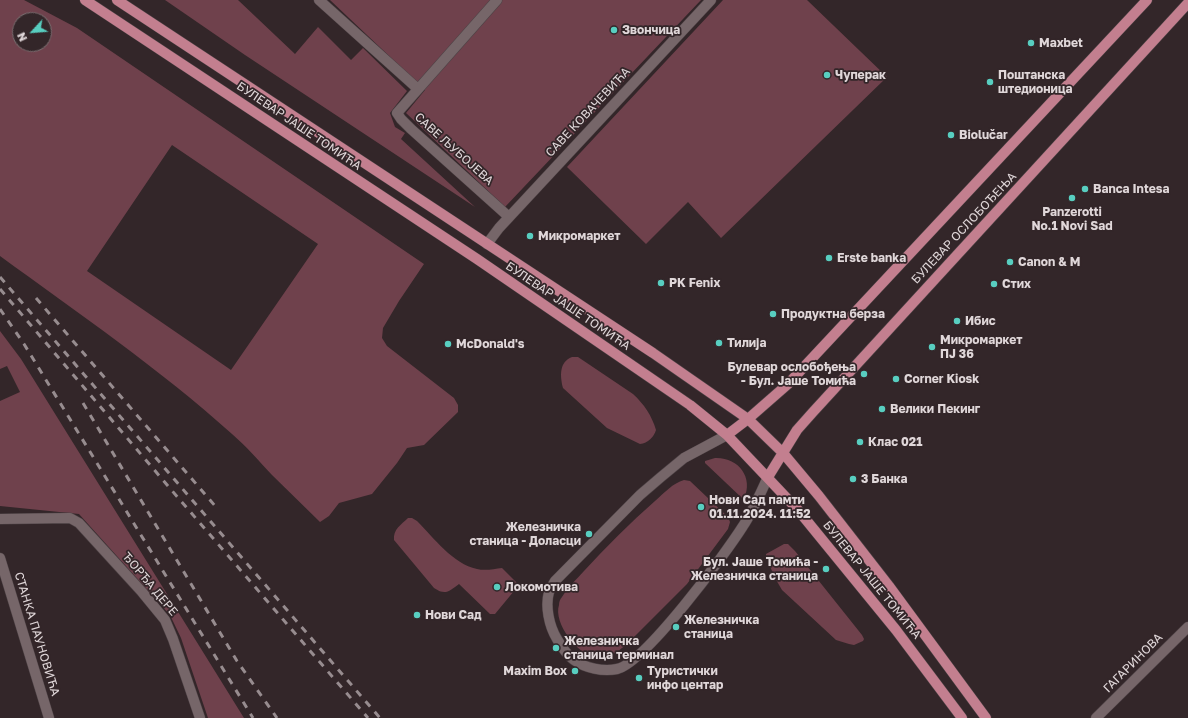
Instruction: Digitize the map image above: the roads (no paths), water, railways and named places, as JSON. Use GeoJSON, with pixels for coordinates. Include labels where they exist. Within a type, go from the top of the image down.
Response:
{"type":"FeatureCollection","features":[{"type":"Feature","properties":{"kind":"main road","name":"БУЛЕВАР ЈАШЕ ТОМИЋА"},"geometry":{"type":"LineString","coordinates":[[84,0],[476,259],[690,406],[727,435],[798,510],[896,630],[962,718]]}},
{"type":"Feature","properties":{"kind":"main road","name":"БУЛЕВАР ЈАШЕ ТОМИЋА"},"geometry":{"type":"LineString","coordinates":[[117,0],[653,353],[748,419],[783,453],[819,496],[889,586],[986,718]]}},
{"type":"Feature","properties":{"kind":"main road","name":"БУЛЕВАР ОСЛОБОЂЕЊА"},"geometry":{"type":"LineString","coordinates":[[727,435],[788,384],[1147,0]]}},
{"type":"Feature","properties":{"kind":"main road","name":"БУЛЕВАР ОСЛОБОЂЕЊА"},"geometry":{"type":"LineString","coordinates":[[768,477],[797,430],[818,406],[1188,3]]}},
{"type":"Feature","properties":{"kind":"street"},"geometry":{"type":"LineString","coordinates":[[319,0],[418,89],[497,0]]}},
{"type":"Feature","properties":{"kind":"street","name":"САВЕ КОВАЧЕВИЋА"},"geometry":{"type":"LineString","coordinates":[[487,244],[495,232],[711,0]]}},
{"type":"Feature","properties":{"kind":"street","name":"САВЕ ЉУБОЈЕВА"},"geometry":{"type":"LineString","coordinates":[[418,89],[397,113],[401,119],[510,217]]}},
{"type":"Feature","properties":{"kind":"street"},"geometry":{"type":"LineString","coordinates":[[727,435],[684,458],[661,477],[640,495],[555,581],[549,592],[549,621],[561,646],[573,660],[589,668],[618,669],[629,663],[643,652],[692,595],[744,526],[768,477]]}},
{"type":"Feature","properties":{"kind":"street","name":"ЂОРЂА ДЕРЕ"},"geometry":{"type":"LineString","coordinates":[[0,519],[70,518],[79,523],[142,592],[165,620],[200,718]]}},
{"type":"Feature","properties":{"kind":"street","name":"СТАНКА ПАУНОВИЋА"},"geometry":{"type":"LineString","coordinates":[[0,558],[48,718]]}},
{"type":"Feature","properties":{"kind":"street","name":"ГАГАРИНОВА"},"geometry":{"type":"LineString","coordinates":[[1096,718],[1188,627]]}},
{"type":"Feature","properties":{"kind":"railway"},"geometry":{"type":"LineString","coordinates":[[0,277],[380,718]]}},
{"type":"Feature","properties":{"kind":"railway"},"geometry":{"type":"LineString","coordinates":[[0,289],[368,718]]}},
{"type":"Feature","properties":{"kind":"railway"},"geometry":{"type":"LineString","coordinates":[[36,298],[216,507]]}},
{"type":"Feature","properties":{"kind":"railway"},"geometry":{"type":"LineString","coordinates":[[0,309],[24,344],[253,718]]}},
{"type":"Feature","properties":{"kind":"railway"},"geometry":{"type":"LineString","coordinates":[[83,403],[237,661],[277,718]]}},
{"type":"Feature","properties":{"kind":"place","name":"Звончица"},"geometry":{"type":"Point","coordinates":[614,30]}},
{"type":"Feature","properties":{"kind":"place","name":"Maxbet"},"geometry":{"type":"Point","coordinates":[1031,43]}},
{"type":"Feature","properties":{"kind":"place","name":"Чуперак"},"geometry":{"type":"Point","coordinates":[827,75]}},
{"type":"Feature","properties":{"kind":"place","name":"Поштанска штедионица"},"geometry":{"type":"Point","coordinates":[990,82]}},
{"type":"Feature","properties":{"kind":"place","name":"Biolučar"},"geometry":{"type":"Point","coordinates":[951,135]}},
{"type":"Feature","properties":{"kind":"place","name":"Banca Intesa"},"geometry":{"type":"Point","coordinates":[1085,189]}},
{"type":"Feature","properties":{"kind":"place","name":"Panzerotti No.1 Novi Sad"},"geometry":{"type":"Point","coordinates":[1072,198]}},
{"type":"Feature","properties":{"kind":"place","name":"Микромаркет"},"geometry":{"type":"Point","coordinates":[530,236]}},
{"type":"Feature","properties":{"kind":"place","name":"Erste banka"},"geometry":{"type":"Point","coordinates":[829,258]}},
{"type":"Feature","properties":{"kind":"place","name":"Canon & M"},"geometry":{"type":"Point","coordinates":[1010,262]}},
{"type":"Feature","properties":{"kind":"place","name":"PK Fenix"},"geometry":{"type":"Point","coordinates":[661,283]}},
{"type":"Feature","properties":{"kind":"place","name":"Стих"},"geometry":{"type":"Point","coordinates":[994,284]}},
{"type":"Feature","properties":{"kind":"place","name":"Продуктна берза"},"geometry":{"type":"Point","coordinates":[773,314]}},
{"type":"Feature","properties":{"kind":"place","name":"Ибис"},"geometry":{"type":"Point","coordinates":[957,321]}},
{"type":"Feature","properties":{"kind":"place","name":"Тилија"},"geometry":{"type":"Point","coordinates":[719,343]}},
{"type":"Feature","properties":{"kind":"place","name":"McDonald's"},"geometry":{"type":"Point","coordinates":[448,344]}},
{"type":"Feature","properties":{"kind":"place","name":"Микромаркет ПЈ 36"},"geometry":{"type":"Point","coordinates":[932,347]}},
{"type":"Feature","properties":{"kind":"place","name":"Булевар ослобођења - Бул. Јаше Томића"},"geometry":{"type":"Point","coordinates":[864,374]}},
{"type":"Feature","properties":{"kind":"place","name":"Corner Kiosk"},"geometry":{"type":"Point","coordinates":[896,379]}},
{"type":"Feature","properties":{"kind":"place","name":"Велики Пекинг"},"geometry":{"type":"Point","coordinates":[882,409]}},
{"type":"Feature","properties":{"kind":"place","name":"Клас 021"},"geometry":{"type":"Point","coordinates":[860,442]}},
{"type":"Feature","properties":{"kind":"place","name":"3 Банка"},"geometry":{"type":"Point","coordinates":[853,479]}},
{"type":"Feature","properties":{"kind":"place","name":"Нови Сад памти 01.11.2024. 11:52"},"geometry":{"type":"Point","coordinates":[701,507]}},
{"type":"Feature","properties":{"kind":"place","name":"Железничка станица - Доласци"},"geometry":{"type":"Point","coordinates":[589,534]}},
{"type":"Feature","properties":{"kind":"place","name":"Бул. Јаше Томића - Железничка станица"},"geometry":{"type":"Point","coordinates":[826,569]}},
{"type":"Feature","properties":{"kind":"place","name":"Локомотива"},"geometry":{"type":"Point","coordinates":[497,587]}},
{"type":"Feature","properties":{"kind":"place","name":"Нови Сад"},"geometry":{"type":"Point","coordinates":[417,615]}},
{"type":"Feature","properties":{"kind":"place","name":"Железничка станица"},"geometry":{"type":"Point","coordinates":[676,627]}},
{"type":"Feature","properties":{"kind":"place","name":"Железничка станица терминал"},"geometry":{"type":"Point","coordinates":[556,648]}},
{"type":"Feature","properties":{"kind":"place","name":"Maxim Box"},"geometry":{"type":"Point","coordinates":[575,671]}},
{"type":"Feature","properties":{"kind":"place","name":"Туристички инфо центар"},"geometry":{"type":"Point","coordinates":[639,678]}}]}
